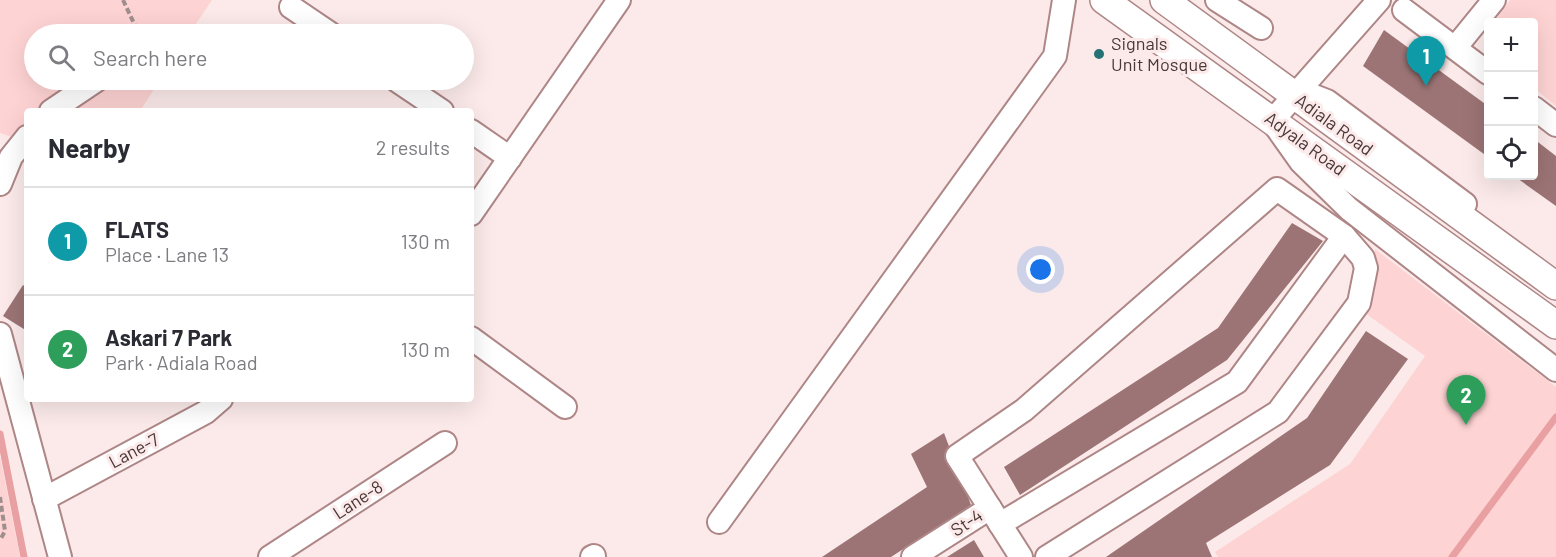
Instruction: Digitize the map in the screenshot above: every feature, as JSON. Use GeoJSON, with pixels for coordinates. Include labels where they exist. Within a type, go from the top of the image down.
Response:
{"type":"FeatureCollection","features":[{"type":"Feature","properties":{"kind":"main road","name":"Adyala Road"},"geometry":{"type":"LineString","coordinates":[[1104,0],[1556,325]]}},
{"type":"Feature","properties":{"kind":"main road","name":"Adiala Road"},"geometry":{"type":"LineString","coordinates":[[1164,0],[1556,286]]}},
{"type":"Feature","properties":{"kind":"street"},"geometry":{"type":"LineString","coordinates":[[474,210],[619,0]]}},
{"type":"Feature","properties":{"kind":"street"},"geometry":{"type":"LineString","coordinates":[[719,522],[1055,56],[1064,0]]}},
{"type":"Feature","properties":{"kind":"street"},"geometry":{"type":"LineString","coordinates":[[1217,0],[1261,27]]}},
{"type":"Feature","properties":{"kind":"street"},"geometry":{"type":"LineString","coordinates":[[1379,0],[1272,121],[1301,162],[1349,209],[1556,370]]}},
{"type":"Feature","properties":{"kind":"street"},"geometry":{"type":"LineString","coordinates":[[1455,48],[1494,0]]}},
{"type":"Feature","properties":{"kind":"street"},"geometry":{"type":"LineString","coordinates":[[291,7],[316,24]]}},
{"type":"Feature","properties":{"kind":"street"},"geometry":{"type":"LineString","coordinates":[[1404,10],[1485,72]]}},
{"type":"Feature","properties":{"kind":"street"},"geometry":{"type":"LineString","coordinates":[[55,108],[78,90]]}},
{"type":"Feature","properties":{"kind":"street"},"geometry":{"type":"LineString","coordinates":[[411,90],[438,108]]}},
{"type":"Feature","properties":{"kind":"street"},"geometry":{"type":"LineString","coordinates":[[1293,95],[1309,94],[1327,101],[1397,151],[1556,274]]}},
{"type":"Feature","properties":{"kind":"street"},"geometry":{"type":"LineString","coordinates":[[1538,112],[1556,125]]}},
{"type":"Feature","properties":{"kind":"street"},"geometry":{"type":"LineString","coordinates":[[474,133],[510,158]]}},
{"type":"Feature","properties":{"kind":"street"},"geometry":{"type":"LineString","coordinates":[[0,184],[11,157],[24,141]]}},
{"type":"Feature","properties":{"kind":"street"},"geometry":{"type":"LineString","coordinates":[[1021,557],[957,456],[1024,410],[1277,189],[1344,236],[1363,258],[1366,268],[1359,303],[1278,412],[1047,557]]}},
{"type":"Feature","properties":{"kind":"street","name":"St-4"},"geometry":{"type":"LineString","coordinates":[[913,557],[995,516],[1237,382],[1344,236]]}},
{"type":"Feature","properties":{"kind":"street"},"geometry":{"type":"LineString","coordinates":[[0,333],[60,557]]}},
{"type":"Feature","properties":{"kind":"street"},"geometry":{"type":"LineString","coordinates":[[474,340],[565,407]]}},
{"type":"Feature","properties":{"kind":"street","name":"Lane-7"},"geometry":{"type":"LineString","coordinates":[[44,499],[206,412],[218,402]]}},
{"type":"Feature","properties":{"kind":"street","name":"Lane-8"},"geometry":{"type":"LineString","coordinates":[[270,557],[445,443]]}},
{"type":"Feature","properties":{"kind":"street"},"geometry":{"type":"LineString","coordinates":[[51,557],[53,534]]}},
{"type":"Feature","properties":{"kind":"path"},"geometry":{"type":"LineString","coordinates":[[123,0],[134,24]]}},
{"type":"Feature","properties":{"kind":"path"},"geometry":{"type":"LineString","coordinates":[[0,497],[5,531],[0,540]]}},
{"type":"Feature","properties":{"kind":"shaded area"},"geometry":{"type":"Polygon","coordinates":[[[0,0],[212,0],[196,24],[24,24],[24,90],[154,90],[142,108],[24,108],[24,141],[0,133],[0,0]]]}},
{"type":"Feature","properties":{"kind":"shaded area"},"geometry":{"type":"Polygon","coordinates":[[[1510,0],[1556,0],[1556,106],[1538,91],[1538,18],[1497,18],[1510,0]]]}},
{"type":"Feature","properties":{"kind":"shaded area"},"geometry":{"type":"Polygon","coordinates":[[[1375,249],[1556,387],[1556,557],[1218,557],[1215,552],[1350,464],[1425,356],[1365,313],[1375,272],[1375,249]]]}},
{"type":"Feature","properties":{"kind":"shaded area"},"geometry":{"type":"Polygon","coordinates":[[[0,456],[20,557],[0,557],[0,456]]]}},
{"type":"Feature","properties":{"kind":"building"},"geometry":{"type":"Polygon","coordinates":[[[1384,30],[1484,103],[1484,154],[1363,66],[1384,30]]]}},
{"type":"Feature","properties":{"kind":"building"},"geometry":{"type":"Polygon","coordinates":[[[1538,142],[1556,156],[1556,206],[1520,180],[1538,180],[1538,142]]]}},
{"type":"Feature","properties":{"kind":"building"},"geometry":{"type":"Polygon","coordinates":[[[1292,223],[1323,241],[1227,360],[1020,495],[1004,467],[1218,328],[1292,223]]]}},
{"type":"Feature","properties":{"kind":"building"},"geometry":{"type":"Polygon","coordinates":[[[23,285],[24,329],[3,316],[23,285]]]}},
{"type":"Feature","properties":{"kind":"building"},"geometry":{"type":"Polygon","coordinates":[[[1366,331],[1408,359],[1330,465],[1206,543],[1212,557],[1106,557],[1307,418],[1366,331]]]}},
{"type":"Feature","properties":{"kind":"building"},"geometry":{"type":"Polygon","coordinates":[[[944,433],[971,505],[891,557],[822,557],[927,487],[911,454],[944,433]]]}},
{"type":"Feature","properties":{"kind":"building"},"geometry":{"type":"Polygon","coordinates":[[[974,540],[984,557],[947,557],[974,540]]]}},
{"type":"Feature","properties":{"kind":"waterway"},"geometry":{"type":"LineString","coordinates":[[1452,557],[1556,417]]}},
{"type":"Feature","properties":{"kind":"waterway"},"geometry":{"type":"LineString","coordinates":[[0,434],[24,557]]}},
{"type":"Feature","properties":{"kind":"place","name":"Signals Unit Mosque"},"geometry":{"type":"Point","coordinates":[1099,54]}},
{"type":"Feature","properties":{"kind":"place","name":"FLATS"},"geometry":{"type":"Point","coordinates":[1426,86]}},
{"type":"Feature","properties":{"kind":"place","name":"Askari 7 Park"},"geometry":{"type":"Point","coordinates":[1466,425]}}]}
